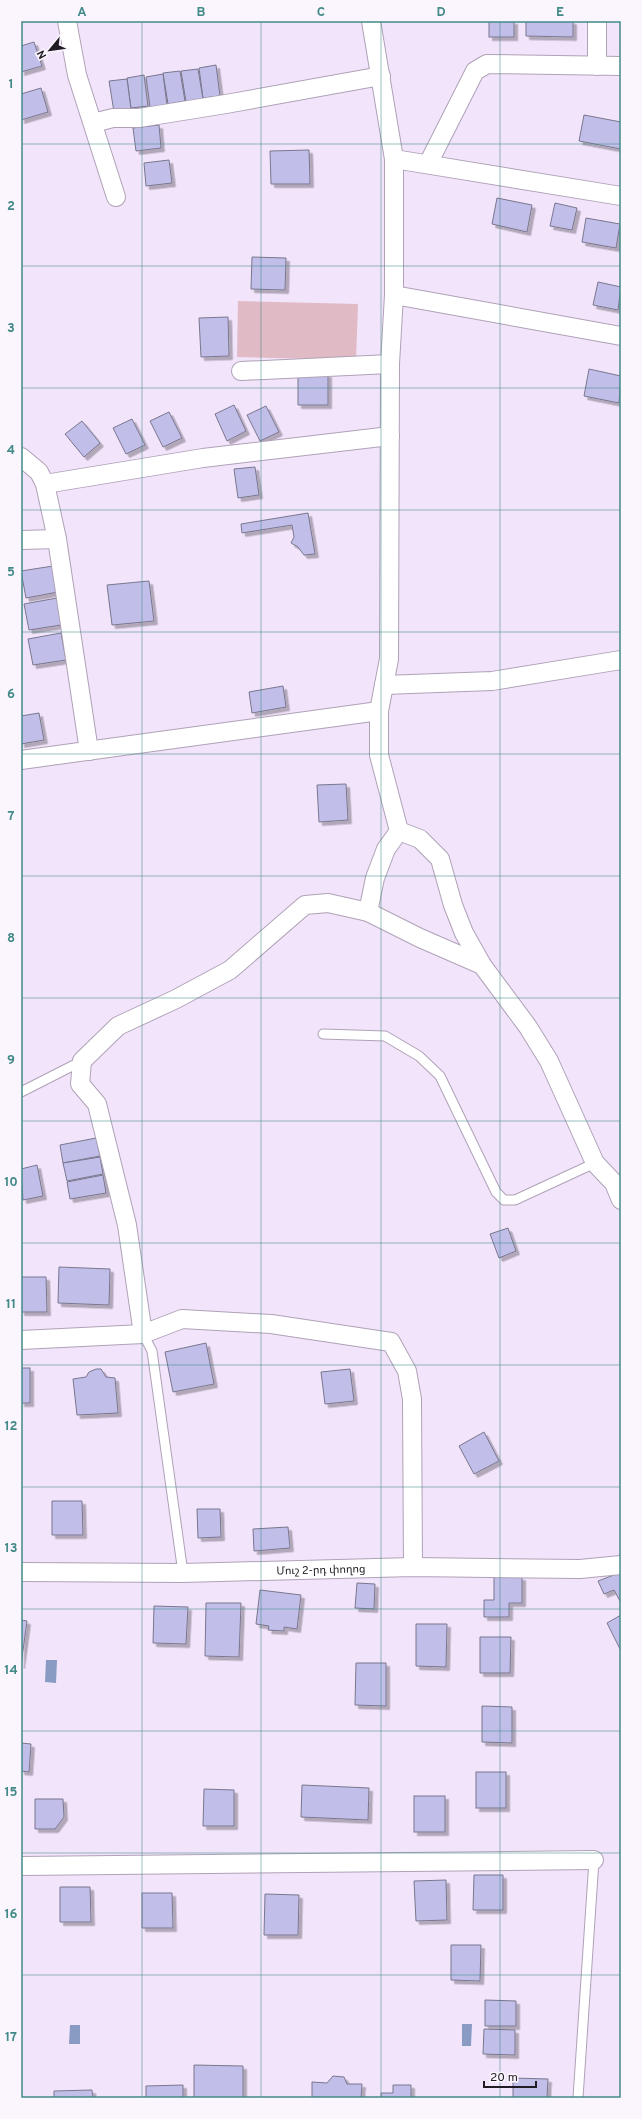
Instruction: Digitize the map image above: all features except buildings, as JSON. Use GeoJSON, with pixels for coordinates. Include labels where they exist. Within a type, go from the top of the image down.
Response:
{"type":"FeatureCollection","features":[{"type":"Feature","properties":{"kind":"street"},"geometry":{"type":"LineString","coordinates":[[67,21],[77,75],[116,197]]}},
{"type":"Feature","properties":{"kind":"street"},"geometry":{"type":"LineString","coordinates":[[371,21],[394,159],[394,295],[390,364],[389,660],[379,711],[379,755],[399,831]]}},
{"type":"Feature","properties":{"kind":"street"},"geometry":{"type":"LineString","coordinates":[[597,21],[597,66]]}},
{"type":"Feature","properties":{"kind":"street"},"geometry":{"type":"LineString","coordinates":[[428,164],[475,71],[487,64],[621,66]]}},
{"type":"Feature","properties":{"kind":"street"},"geometry":{"type":"LineString","coordinates":[[93,123],[113,118],[139,118],[226,104],[381,76]]}},
{"type":"Feature","properties":{"kind":"street"},"geometry":{"type":"LineString","coordinates":[[394,159],[621,196]]}},
{"type":"Feature","properties":{"kind":"street"},"geometry":{"type":"LineString","coordinates":[[394,295],[621,336]]}},
{"type":"Feature","properties":{"kind":"street"},"geometry":{"type":"LineString","coordinates":[[241,371],[390,364]]}},
{"type":"Feature","properties":{"kind":"street"},"geometry":{"type":"LineString","coordinates":[[45,484],[203,458],[390,436]]}},
{"type":"Feature","properties":{"kind":"street"},"geometry":{"type":"LineString","coordinates":[[21,457],[39,472],[45,484],[57,539],[89,751]]}},
{"type":"Feature","properties":{"kind":"street"},"geometry":{"type":"LineString","coordinates":[[21,540],[57,539]]}},
{"type":"Feature","properties":{"kind":"street"},"geometry":{"type":"LineString","coordinates":[[384,685],[492,681],[621,660]]}},
{"type":"Feature","properties":{"kind":"street"},"geometry":{"type":"LineString","coordinates":[[21,760],[379,711]]}},
{"type":"Feature","properties":{"kind":"street"},"geometry":{"type":"LineString","coordinates":[[368,912],[375,878],[386,849],[399,831]]}},
{"type":"Feature","properties":{"kind":"street"},"geometry":{"type":"LineString","coordinates":[[399,831],[420,839],[440,858],[453,905],[464,933],[482,965],[528,1028],[549,1061],[594,1163],[614,1183],[621,1200]]}},
{"type":"Feature","properties":{"kind":"street"},"geometry":{"type":"LineString","coordinates":[[143,1334],[128,1224],[97,1104],[80,1084],[82,1061],[118,1026],[176,999],[230,970],[305,905],[328,903],[368,912],[420,938],[482,965]]}},
{"type":"Feature","properties":{"kind":"street"},"geometry":{"type":"LineString","coordinates":[[21,1340],[143,1334],[182,1319],[271,1324],[391,1342],[407,1371],[412,1399],[413,1568]]}},
{"type":"Feature","properties":{"kind":"street","name":"Մուշ 2-րդ փողոց"},"geometry":{"type":"LineString","coordinates":[[21,1572],[182,1573],[413,1568],[580,1569],[621,1565]]}},
{"type":"Feature","properties":{"kind":"street"},"geometry":{"type":"LineString","coordinates":[[21,1866],[594,1860]]}},
{"type":"Feature","properties":{"kind":"lane"},"geometry":{"type":"LineString","coordinates":[[323,1034],[385,1036],[419,1056],[440,1076],[496,1192],[504,1200],[515,1200],[594,1163]]}},
{"type":"Feature","properties":{"kind":"lane"},"geometry":{"type":"LineString","coordinates":[[21,1092],[82,1061]]}},
{"type":"Feature","properties":{"kind":"lane"},"geometry":{"type":"LineString","coordinates":[[143,1334],[152,1351],[182,1573]]}},
{"type":"Feature","properties":{"kind":"lane"},"geometry":{"type":"LineString","coordinates":[[578,2098],[594,1860]]}},
{"type":"Feature","properties":{"kind":"shaded area"},"geometry":{"type":"Polygon","coordinates":[[[238,301],[358,304],[356,360],[237,357],[238,301]]]}},
{"type":"Feature","properties":{"kind":"water"},"geometry":{"type":"Polygon","coordinates":[[[46,1660],[57,1660],[56,1683],[45,1682],[46,1660]]]}},
{"type":"Feature","properties":{"kind":"water"},"geometry":{"type":"Polygon","coordinates":[[[462,2024],[472,2024],[471,2046],[462,2046],[462,2024]]]}},
{"type":"Feature","properties":{"kind":"water"},"geometry":{"type":"Polygon","coordinates":[[[70,2025],[80,2025],[80,2044],[69,2044],[70,2025]]]}}]}
